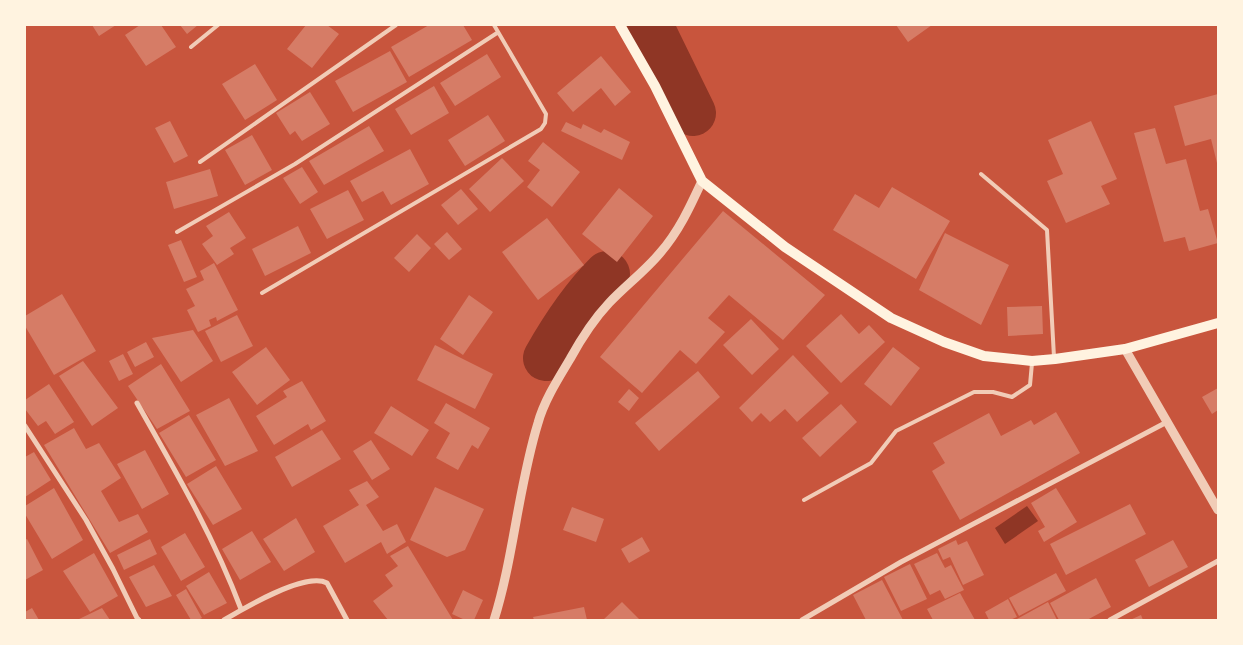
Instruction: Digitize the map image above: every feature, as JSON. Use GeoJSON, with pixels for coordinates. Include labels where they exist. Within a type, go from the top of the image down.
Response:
{"type":"FeatureCollection","features":[{"type":"Feature","properties":{"kind":"main road"},"geometry":{"type":"LineString","coordinates":[[620,25],[655,86],[702,181],[785,247],[891,318],[944,342],[984,356],[1032,361],[1125,349],[1218,323]]}},
{"type":"Feature","properties":{"kind":"street"},"geometry":{"type":"LineString","coordinates":[[494,620],[509,563],[538,422],[549,398],[583,335],[597,316],[660,253],[684,220],[702,181]]}},
{"type":"Feature","properties":{"kind":"street"},"geometry":{"type":"LineString","coordinates":[[1125,349],[1218,510]]}},
{"type":"Feature","properties":{"kind":"street"},"geometry":{"type":"LineString","coordinates":[[137,403],[209,536],[228,574],[242,609]]}},
{"type":"Feature","properties":{"kind":"street"},"geometry":{"type":"LineString","coordinates":[[802,620],[901,562],[1168,422]]}},
{"type":"Feature","properties":{"kind":"street"},"geometry":{"type":"LineString","coordinates":[[25,426],[86,520],[139,620]]}},
{"type":"Feature","properties":{"kind":"street"},"geometry":{"type":"LineString","coordinates":[[1110,620],[1218,561]]}},
{"type":"Feature","properties":{"kind":"street"},"geometry":{"type":"LineString","coordinates":[[224,620],[242,609],[288,588],[318,580],[327,583],[347,620]]}},
{"type":"Feature","properties":{"kind":"lane"},"geometry":{"type":"LineString","coordinates":[[191,47],[218,25]]}},
{"type":"Feature","properties":{"kind":"lane"},"geometry":{"type":"LineString","coordinates":[[200,162],[396,25]]}},
{"type":"Feature","properties":{"kind":"lane"},"geometry":{"type":"LineString","coordinates":[[262,293],[540,129],[545,123],[546,114],[494,25]]}},
{"type":"Feature","properties":{"kind":"lane"},"geometry":{"type":"LineString","coordinates":[[177,232],[295,164],[498,33]]}},
{"type":"Feature","properties":{"kind":"lane"},"geometry":{"type":"LineString","coordinates":[[981,174],[1048,230],[1054,359]]}},
{"type":"Feature","properties":{"kind":"lane"},"geometry":{"type":"LineString","coordinates":[[804,500],[871,463],[896,431],[905,426],[974,392],[993,392],[1012,397],[1030,385],[1032,361]]}},
{"type":"Feature","properties":{"kind":"shaded area"},"geometry":{"type":"Polygon","coordinates":[[[1027,506],[1038,521],[1005,544],[995,528],[1027,506]]]}},
{"type":"Feature","properties":{"kind":"building"},"geometry":{"type":"Polygon","coordinates":[[[92,25],[116,25],[99,36],[92,25]]]}},
{"type":"Feature","properties":{"kind":"building"},"geometry":{"type":"Polygon","coordinates":[[[140,25],[161,25],[176,47],[146,66],[125,35],[140,25]]]}},
{"type":"Feature","properties":{"kind":"building"},"geometry":{"type":"Polygon","coordinates":[[[180,25],[198,25],[187,34],[180,25]]]}},
{"type":"Feature","properties":{"kind":"building"},"geometry":{"type":"Polygon","coordinates":[[[306,25],[327,25],[339,34],[312,68],[287,49],[306,25]]]}},
{"type":"Feature","properties":{"kind":"building"},"geometry":{"type":"Polygon","coordinates":[[[429,25],[463,25],[472,40],[409,77],[391,47],[429,25]]]}},
{"type":"Feature","properties":{"kind":"building"},"geometry":{"type":"Polygon","coordinates":[[[896,25],[932,25],[908,42],[896,25]]]}},
{"type":"Feature","properties":{"kind":"building"},"geometry":{"type":"Polygon","coordinates":[[[390,51],[407,82],[353,112],[335,81],[390,51]]]}},
{"type":"Feature","properties":{"kind":"building"},"geometry":{"type":"Polygon","coordinates":[[[487,54],[501,77],[455,106],[440,83],[487,54]]]}},
{"type":"Feature","properties":{"kind":"building"},"geometry":{"type":"Polygon","coordinates":[[[601,56],[631,92],[615,106],[601,88],[573,112],[557,93],[601,56]]]}},
{"type":"Feature","properties":{"kind":"building"},"geometry":{"type":"Polygon","coordinates":[[[255,64],[277,100],[245,120],[222,84],[255,64]]]}},
{"type":"Feature","properties":{"kind":"building"},"geometry":{"type":"Polygon","coordinates":[[[434,86],[449,113],[411,135],[395,109],[434,86]]]}},
{"type":"Feature","properties":{"kind":"building"},"geometry":{"type":"Polygon","coordinates":[[[310,92],[330,124],[302,141],[295,131],[290,135],[276,113],[310,92]]]}},
{"type":"Feature","properties":{"kind":"building"},"geometry":{"type":"Polygon","coordinates":[[[1218,94],[1217,163],[1211,139],[1185,146],[1174,106],[1218,94]]]}},
{"type":"Feature","properties":{"kind":"building"},"geometry":{"type":"Polygon","coordinates":[[[488,115],[505,141],[465,166],[448,140],[488,115]]]}},
{"type":"Feature","properties":{"kind":"building"},"geometry":{"type":"Polygon","coordinates":[[[170,121],[188,156],[174,163],[155,128],[170,121]]]}},
{"type":"Feature","properties":{"kind":"building"},"geometry":{"type":"Polygon","coordinates":[[[1091,121],[1117,179],[1101,186],[1110,204],[1066,223],[1047,181],[1063,174],[1048,140],[1091,121]]]}},
{"type":"Feature","properties":{"kind":"building"},"geometry":{"type":"Polygon","coordinates":[[[566,122],[581,129],[583,124],[601,133],[604,129],[630,142],[622,160],[561,131],[566,122]]]}},
{"type":"Feature","properties":{"kind":"building"},"geometry":{"type":"Polygon","coordinates":[[[369,126],[384,151],[324,185],[309,161],[369,126]]]}},
{"type":"Feature","properties":{"kind":"building"},"geometry":{"type":"Polygon","coordinates":[[[1155,128],[1166,164],[1186,159],[1200,211],[1208,209],[1218,243],[1189,251],[1185,237],[1164,242],[1134,133],[1155,128]]]}},
{"type":"Feature","properties":{"kind":"building"},"geometry":{"type":"Polygon","coordinates":[[[252,135],[272,170],[245,185],[225,150],[252,135]]]}},
{"type":"Feature","properties":{"kind":"building"},"geometry":{"type":"Polygon","coordinates":[[[543,142],[580,172],[552,207],[527,187],[540,170],[528,161],[543,142]]]}},
{"type":"Feature","properties":{"kind":"building"},"geometry":{"type":"Polygon","coordinates":[[[410,149],[429,184],[391,205],[383,191],[362,202],[350,181],[410,149]]]}},
{"type":"Feature","properties":{"kind":"building"},"geometry":{"type":"Polygon","coordinates":[[[502,158],[524,181],[490,212],[469,189],[502,158]]]}},
{"type":"Feature","properties":{"kind":"building"},"geometry":{"type":"Polygon","coordinates":[[[302,167],[318,192],[300,204],[283,178],[302,167]]]}},
{"type":"Feature","properties":{"kind":"building"},"geometry":{"type":"Polygon","coordinates":[[[210,169],[218,196],[174,209],[166,182],[210,169]]]}},
{"type":"Feature","properties":{"kind":"building"},"geometry":{"type":"Polygon","coordinates":[[[892,187],[950,221],[916,279],[833,230],[855,194],[879,208],[892,187]]]}},
{"type":"Feature","properties":{"kind":"building"},"geometry":{"type":"Polygon","coordinates":[[[619,188],[653,216],[617,262],[582,234],[619,188]]]}},
{"type":"Feature","properties":{"kind":"building"},"geometry":{"type":"Polygon","coordinates":[[[461,189],[478,209],[458,225],[441,205],[461,189]]]}},
{"type":"Feature","properties":{"kind":"building"},"geometry":{"type":"Polygon","coordinates":[[[348,190],[364,220],[327,239],[310,209],[348,190]]]}},
{"type":"Feature","properties":{"kind":"building"},"geometry":{"type":"Polygon","coordinates":[[[723,211],[825,295],[783,340],[729,295],[708,318],[725,332],[696,364],[680,350],[642,393],[600,357],[723,211]]]}},
{"type":"Feature","properties":{"kind":"building"},"geometry":{"type":"Polygon","coordinates":[[[229,212],[246,238],[230,248],[234,254],[217,265],[202,244],[213,236],[206,226],[229,212]]]}},
{"type":"Feature","properties":{"kind":"building"},"geometry":{"type":"Polygon","coordinates":[[[547,218],[584,265],[538,300],[502,252],[547,218]]]}},
{"type":"Feature","properties":{"kind":"building"},"geometry":{"type":"Polygon","coordinates":[[[298,226],[311,253],[265,276],[252,249],[298,226]]]}},
{"type":"Feature","properties":{"kind":"building"},"geometry":{"type":"Polygon","coordinates":[[[447,232],[462,249],[449,260],[434,244],[447,232]]]}},
{"type":"Feature","properties":{"kind":"building"},"geometry":{"type":"Polygon","coordinates":[[[945,233],[1009,265],[981,325],[919,290],[945,233]]]}},
{"type":"Feature","properties":{"kind":"building"},"geometry":{"type":"Polygon","coordinates":[[[417,234],[431,248],[409,272],[394,258],[417,234]]]}},
{"type":"Feature","properties":{"kind":"building"},"geometry":{"type":"Polygon","coordinates":[[[181,240],[197,277],[184,282],[168,245],[181,240]]]}},
{"type":"Feature","properties":{"kind":"building"},"geometry":{"type":"Polygon","coordinates":[[[214,263],[238,310],[217,321],[216,317],[209,320],[211,326],[198,332],[187,310],[195,306],[186,289],[204,280],[200,271],[214,263]]]}},
{"type":"Feature","properties":{"kind":"building"},"geometry":{"type":"Polygon","coordinates":[[[62,294],[96,351],[54,375],[25,326],[25,316],[62,294]]]}},
{"type":"Feature","properties":{"kind":"building"},"geometry":{"type":"Polygon","coordinates":[[[469,295],[493,312],[463,355],[440,339],[469,295]]]}},
{"type":"Feature","properties":{"kind":"building"},"geometry":{"type":"Polygon","coordinates":[[[1042,306],[1043,334],[1008,336],[1007,307],[1042,306]]]}},
{"type":"Feature","properties":{"kind":"building"},"geometry":{"type":"Polygon","coordinates":[[[841,314],[859,334],[869,325],[885,342],[841,383],[806,346],[841,314]]]}},
{"type":"Feature","properties":{"kind":"building"},"geometry":{"type":"Polygon","coordinates":[[[237,315],[253,346],[221,362],[205,331],[237,315]]]}},
{"type":"Feature","properties":{"kind":"building"},"geometry":{"type":"Polygon","coordinates":[[[751,319],[779,349],[752,375],[723,345],[751,319]]]}},
{"type":"Feature","properties":{"kind":"building"},"geometry":{"type":"Polygon","coordinates":[[[193,330],[213,361],[181,382],[152,338],[193,330]]]}},
{"type":"Feature","properties":{"kind":"building"},"geometry":{"type":"Polygon","coordinates":[[[146,342],[154,357],[135,367],[127,352],[146,342]]]}},
{"type":"Feature","properties":{"kind":"building"},"geometry":{"type":"Polygon","coordinates":[[[435,345],[493,374],[475,409],[417,380],[435,345]]]}},
{"type":"Feature","properties":{"kind":"building"},"geometry":{"type":"Polygon","coordinates":[[[266,347],[290,380],[257,405],[232,372],[266,347]]]}},
{"type":"Feature","properties":{"kind":"building"},"geometry":{"type":"Polygon","coordinates":[[[893,347],[920,368],[891,406],[864,384],[893,347]]]}},
{"type":"Feature","properties":{"kind":"building"},"geometry":{"type":"Polygon","coordinates":[[[123,354],[133,374],[119,381],[109,361],[123,354]]]}},
{"type":"Feature","properties":{"kind":"building"},"geometry":{"type":"Polygon","coordinates":[[[793,355],[829,393],[797,422],[785,409],[770,422],[761,413],[752,422],[739,408],[793,355]]]}},
{"type":"Feature","properties":{"kind":"building"},"geometry":{"type":"Polygon","coordinates":[[[83,361],[118,408],[92,426],[59,376],[83,361]]]}},
{"type":"Feature","properties":{"kind":"building"},"geometry":{"type":"Polygon","coordinates":[[[161,364],[190,411],[157,429],[128,386],[161,364]]]}},
{"type":"Feature","properties":{"kind":"building"},"geometry":{"type":"Polygon","coordinates":[[[698,371],[720,397],[659,451],[635,423],[698,371]]]}},
{"type":"Feature","properties":{"kind":"building"},"geometry":{"type":"Polygon","coordinates":[[[302,381],[326,421],[311,430],[308,424],[274,445],[256,416],[287,397],[283,391],[302,381]]]}},
{"type":"Feature","properties":{"kind":"building"},"geometry":{"type":"Polygon","coordinates":[[[49,384],[74,422],[55,434],[46,421],[38,426],[25,409],[25,400],[49,384]]]}},
{"type":"Feature","properties":{"kind":"building"},"geometry":{"type":"Polygon","coordinates":[[[1218,388],[1218,410],[1212,414],[1202,397],[1218,388]]]}},
{"type":"Feature","properties":{"kind":"building"},"geometry":{"type":"Polygon","coordinates":[[[629,389],[639,398],[629,411],[618,402],[629,389]]]}},
{"type":"Feature","properties":{"kind":"building"},"geometry":{"type":"Polygon","coordinates":[[[229,398],[258,451],[225,466],[196,415],[229,398]]]}},
{"type":"Feature","properties":{"kind":"building"},"geometry":{"type":"Polygon","coordinates":[[[446,403],[490,428],[478,449],[472,445],[458,470],[436,458],[450,433],[434,423],[446,403]]]}},
{"type":"Feature","properties":{"kind":"building"},"geometry":{"type":"Polygon","coordinates":[[[841,404],[857,422],[820,457],[802,438],[841,404]]]}},
{"type":"Feature","properties":{"kind":"building"},"geometry":{"type":"Polygon","coordinates":[[[391,406],[429,430],[412,456],[374,433],[391,406]]]}},
{"type":"Feature","properties":{"kind":"building"},"geometry":{"type":"Polygon","coordinates":[[[1056,412],[1080,453],[960,520],[932,471],[945,463],[933,443],[989,413],[1001,436],[1031,420],[1034,425],[1056,412]]]}},
{"type":"Feature","properties":{"kind":"building"},"geometry":{"type":"Polygon","coordinates":[[[189,415],[216,460],[186,477],[159,433],[189,415]]]}},
{"type":"Feature","properties":{"kind":"building"},"geometry":{"type":"Polygon","coordinates":[[[74,428],[86,449],[99,443],[121,478],[101,491],[119,522],[138,514],[148,532],[110,553],[44,445],[74,428]]]}},
{"type":"Feature","properties":{"kind":"building"},"geometry":{"type":"Polygon","coordinates":[[[322,430],[341,459],[292,487],[275,457],[322,430]]]}},
{"type":"Feature","properties":{"kind":"building"},"geometry":{"type":"Polygon","coordinates":[[[371,440],[390,469],[372,480],[353,451],[371,440]]]}},
{"type":"Feature","properties":{"kind":"building"},"geometry":{"type":"Polygon","coordinates":[[[145,450],[169,494],[142,509],[117,464],[145,450]]]}},
{"type":"Feature","properties":{"kind":"building"},"geometry":{"type":"Polygon","coordinates":[[[34,452],[51,480],[25,497],[25,457],[34,452]]]}},
{"type":"Feature","properties":{"kind":"building"},"geometry":{"type":"Polygon","coordinates":[[[216,466],[242,509],[213,525],[187,484],[216,466]]]}},
{"type":"Feature","properties":{"kind":"building"},"geometry":{"type":"Polygon","coordinates":[[[367,481],[379,497],[366,505],[383,531],[397,524],[406,542],[387,554],[381,542],[345,563],[323,526],[359,505],[349,490],[367,481]]]}},
{"type":"Feature","properties":{"kind":"building"},"geometry":{"type":"Polygon","coordinates":[[[435,487],[484,509],[465,550],[447,557],[410,540],[435,487]]]}},
{"type":"Feature","properties":{"kind":"building"},"geometry":{"type":"Polygon","coordinates":[[[54,488],[83,540],[52,559],[25,514],[25,506],[54,488]]]}},
{"type":"Feature","properties":{"kind":"building"},"geometry":{"type":"Polygon","coordinates":[[[1056,488],[1077,522],[1044,542],[1038,531],[1045,527],[1031,503],[1056,488]]]}},
{"type":"Feature","properties":{"kind":"building"},"geometry":{"type":"Polygon","coordinates":[[[1130,504],[1146,534],[1066,575],[1050,544],[1130,504]]]}},
{"type":"Feature","properties":{"kind":"building"},"geometry":{"type":"Polygon","coordinates":[[[572,507],[604,519],[596,542],[563,530],[572,507]]]}},
{"type":"Feature","properties":{"kind":"building"},"geometry":{"type":"Polygon","coordinates":[[[296,518],[315,552],[284,571],[263,539],[296,518]]]}},
{"type":"Feature","properties":{"kind":"building"},"geometry":{"type":"Polygon","coordinates":[[[252,531],[271,562],[240,580],[222,549],[252,531]]]}},
{"type":"Feature","properties":{"kind":"building"},"geometry":{"type":"Polygon","coordinates":[[[185,533],[205,567],[181,581],[161,547],[185,533]]]}},
{"type":"Feature","properties":{"kind":"building"},"geometry":{"type":"Polygon","coordinates":[[[642,537],[650,551],[629,563],[621,549],[642,537]]]}},
{"type":"Feature","properties":{"kind":"building"},"geometry":{"type":"Polygon","coordinates":[[[27,539],[43,570],[25,580],[25,540],[27,539]]]}},
{"type":"Feature","properties":{"kind":"building"},"geometry":{"type":"Polygon","coordinates":[[[150,539],[157,554],[124,570],[117,555],[150,539]]]}},
{"type":"Feature","properties":{"kind":"building"},"geometry":{"type":"Polygon","coordinates":[[[956,540],[958,545],[967,541],[984,575],[963,585],[950,557],[943,560],[938,549],[956,540]]]}},
{"type":"Feature","properties":{"kind":"building"},"geometry":{"type":"Polygon","coordinates":[[[1173,540],[1188,567],[1149,587],[1135,560],[1173,540]]]}},
{"type":"Feature","properties":{"kind":"building"},"geometry":{"type":"Polygon","coordinates":[[[408,546],[453,620],[388,620],[373,601],[393,586],[385,575],[398,566],[390,556],[408,546]]]}},
{"type":"Feature","properties":{"kind":"building"},"geometry":{"type":"Polygon","coordinates":[[[94,553],[118,596],[90,612],[63,571],[94,553]]]}},
{"type":"Feature","properties":{"kind":"building"},"geometry":{"type":"Polygon","coordinates":[[[937,553],[945,568],[951,565],[964,590],[945,599],[940,590],[930,595],[914,564],[937,553]]]}},
{"type":"Feature","properties":{"kind":"building"},"geometry":{"type":"Polygon","coordinates":[[[910,564],[927,599],[901,611],[884,577],[910,564]]]}},
{"type":"Feature","properties":{"kind":"building"},"geometry":{"type":"Polygon","coordinates":[[[154,565],[172,596],[146,607],[129,577],[154,565]]]}},
{"type":"Feature","properties":{"kind":"building"},"geometry":{"type":"Polygon","coordinates":[[[209,572],[227,603],[204,615],[186,586],[209,572]]]}},
{"type":"Feature","properties":{"kind":"building"},"geometry":{"type":"Polygon","coordinates":[[[1056,573],[1066,591],[1019,616],[1009,598],[1056,573]]]}},
{"type":"Feature","properties":{"kind":"building"},"geometry":{"type":"Polygon","coordinates":[[[1096,578],[1111,607],[1087,620],[1059,620],[1050,603],[1096,578]]]}},
{"type":"Feature","properties":{"kind":"building"},"geometry":{"type":"Polygon","coordinates":[[[882,580],[903,620],[866,620],[853,595],[882,580]]]}},
{"type":"Feature","properties":{"kind":"building"},"geometry":{"type":"Polygon","coordinates":[[[186,589],[202,618],[198,620],[191,620],[176,595],[186,589]]]}},
{"type":"Feature","properties":{"kind":"building"},"geometry":{"type":"Polygon","coordinates":[[[463,590],[483,600],[474,620],[465,620],[452,614],[463,590]]]}},
{"type":"Feature","properties":{"kind":"building"},"geometry":{"type":"Polygon","coordinates":[[[960,593],[975,620],[933,620],[927,609],[960,593]]]}},
{"type":"Feature","properties":{"kind":"building"},"geometry":{"type":"Polygon","coordinates":[[[1008,599],[1017,617],[1010,620],[989,620],[985,612],[1008,599]]]}},
{"type":"Feature","properties":{"kind":"building"},"geometry":{"type":"Polygon","coordinates":[[[622,602],[640,620],[603,620],[622,602]]]}},
{"type":"Feature","properties":{"kind":"building"},"geometry":{"type":"Polygon","coordinates":[[[1048,602],[1057,620],[1015,620],[1048,602]]]}},
{"type":"Feature","properties":{"kind":"building"},"geometry":{"type":"Polygon","coordinates":[[[584,607],[587,620],[534,620],[533,617],[584,607]]]}},
{"type":"Feature","properties":{"kind":"building"},"geometry":{"type":"Polygon","coordinates":[[[32,608],[39,620],[25,620],[25,612],[32,608]]]}},
{"type":"Feature","properties":{"kind":"building"},"geometry":{"type":"Polygon","coordinates":[[[102,608],[110,620],[77,620],[102,608]]]}},
{"type":"Feature","properties":{"kind":"building"},"geometry":{"type":"Polygon","coordinates":[[[1141,615],[1143,620],[1130,620],[1141,615]]]}},
{"type":"Feature","properties":{"kind":"waterway"},"geometry":{"type":"LineString","coordinates":[[650,25],[693,113]]}},
{"type":"Feature","properties":{"kind":"waterway"},"geometry":{"type":"LineString","coordinates":[[546,358],[589,293],[607,274]]}}]}
